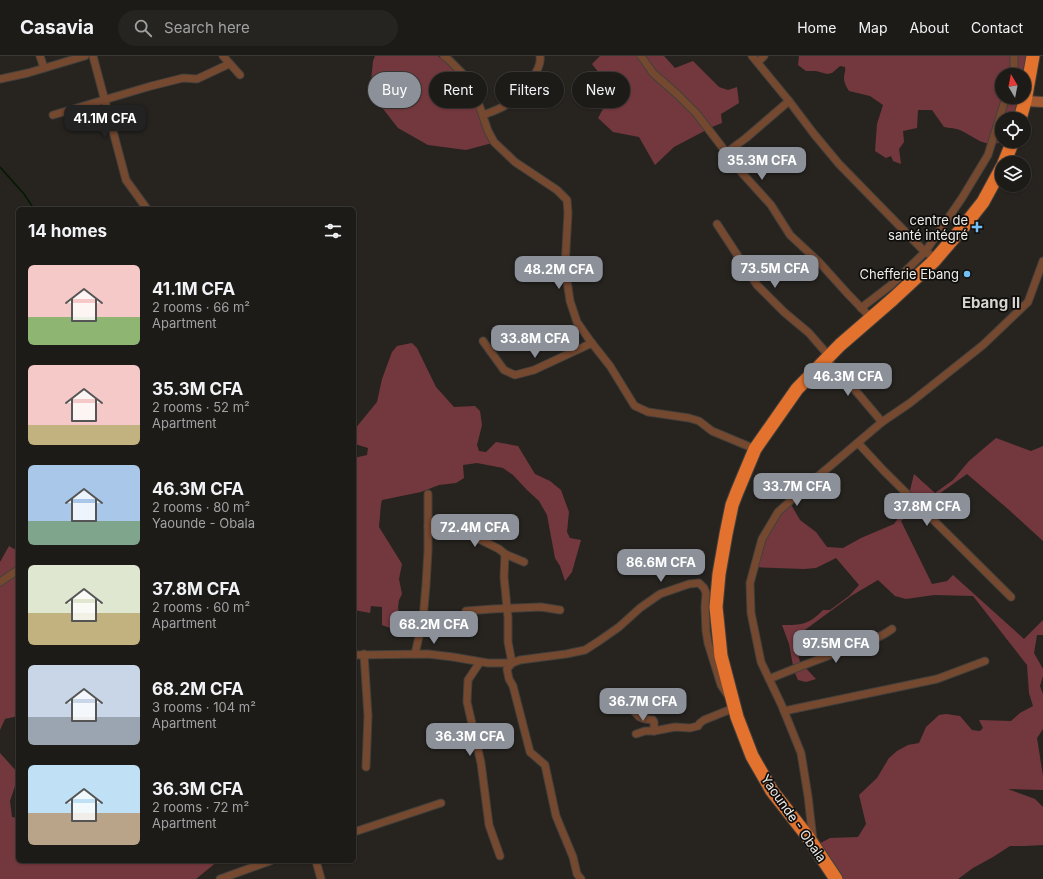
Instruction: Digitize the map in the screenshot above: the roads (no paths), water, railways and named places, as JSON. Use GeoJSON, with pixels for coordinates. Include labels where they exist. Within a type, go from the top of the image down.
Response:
{"type":"FeatureCollection","features":[{"type":"Feature","properties":{"kind":"highway"},"geometry":{"type":"LineString","coordinates":[[1031,68],[1033,56]]}},
{"type":"Feature","properties":{"kind":"highway","name":"Yaounde - Obala"},"geometry":{"type":"LineString","coordinates":[[835,879],[813,844],[772,791],[752,756],[733,704],[721,656],[716,607],[719,574],[732,506],[755,449],[797,389],[840,345],[893,299],[931,255],[964,226],[983,202],[995,180]]}},
{"type":"Feature","properties":{"kind":"street"},"geometry":{"type":"LineString","coordinates":[[40,56],[44,68]]}},
{"type":"Feature","properties":{"kind":"street"},"geometry":{"type":"LineString","coordinates":[[0,79],[28,73],[85,56]]}},
{"type":"Feature","properties":{"kind":"street"},"geometry":{"type":"LineString","coordinates":[[93,56],[126,180],[146,207]]}},
{"type":"Feature","properties":{"kind":"street"},"geometry":{"type":"LineString","coordinates":[[223,56],[240,75]]}},
{"type":"Feature","properties":{"kind":"street"},"geometry":{"type":"LineString","coordinates":[[444,56],[464,75],[477,99],[488,131],[494,142],[515,162],[557,190],[567,200],[568,214],[565,267],[570,301],[577,322],[610,366],[635,406],[648,412],[689,418],[699,421],[712,431],[755,449]]}},
{"type":"Feature","properties":{"kind":"street"},"geometry":{"type":"LineString","coordinates":[[483,115],[508,104],[522,91],[538,67],[541,59],[540,56]]}},
{"type":"Feature","properties":{"kind":"street"},"geometry":{"type":"LineString","coordinates":[[641,56],[653,73],[696,113],[742,173],[771,205],[790,235],[819,262],[871,318]]}},
{"type":"Feature","properties":{"kind":"street"},"geometry":{"type":"LineString","coordinates":[[752,56],[789,100],[814,134],[839,164],[931,255]]}},
{"type":"Feature","properties":{"kind":"street"},"geometry":{"type":"LineString","coordinates":[[758,62],[764,56]]}},
{"type":"Feature","properties":{"kind":"street"},"geometry":{"type":"LineString","coordinates":[[1014,56],[1014,68]]}},
{"type":"Feature","properties":{"kind":"street"},"geometry":{"type":"LineString","coordinates":[[53,115],[182,78],[197,79],[229,64]]}},
{"type":"Feature","properties":{"kind":"street"},"geometry":{"type":"LineString","coordinates":[[726,153],[746,138],[789,100]]}},
{"type":"Feature","properties":{"kind":"street"},"geometry":{"type":"LineString","coordinates":[[1031,101],[1043,102]]}},
{"type":"Feature","properties":{"kind":"street"},"geometry":{"type":"LineString","coordinates":[[861,308],[931,255],[962,198],[988,155],[1004,104]]}},
{"type":"Feature","properties":{"kind":"street"},"geometry":{"type":"LineString","coordinates":[[717,224],[757,284],[784,312],[809,333],[827,358],[882,422]]}},
{"type":"Feature","properties":{"kind":"street"},"geometry":{"type":"LineString","coordinates":[[813,844],[808,796],[801,753],[784,711],[761,662],[751,613],[750,583],[762,538],[778,512],[809,484],[882,422],[910,403],[983,345],[1028,302],[1040,281],[1043,261]]}},
{"type":"Feature","properties":{"kind":"street"},"geometry":{"type":"LineString","coordinates":[[483,341],[504,370],[515,375],[534,370],[592,343]]}},
{"type":"Feature","properties":{"kind":"street"},"geometry":{"type":"LineString","coordinates":[[858,443],[884,471],[1011,597]]}},
{"type":"Feature","properties":{"kind":"street"},"geometry":{"type":"LineString","coordinates":[[415,654],[423,619],[426,592],[428,494]]}},
{"type":"Feature","properties":{"kind":"street"},"geometry":{"type":"LineString","coordinates":[[428,526],[466,533],[499,548],[505,554],[524,562]]}},
{"type":"Feature","properties":{"kind":"street"},"geometry":{"type":"LineString","coordinates":[[505,554],[504,577],[508,642],[512,663]]}},
{"type":"Feature","properties":{"kind":"street"},"geometry":{"type":"LineString","coordinates":[[0,582],[16,571]]}},
{"type":"Feature","properties":{"kind":"street"},"geometry":{"type":"LineString","coordinates":[[356,655],[428,654],[488,663],[512,663],[520,660],[558,656],[585,650],[619,627],[640,608],[660,594],[689,584],[700,583],[706,593],[705,607],[708,643],[721,685],[733,704],[704,720],[698,726],[690,728],[675,727],[645,731],[636,734]]}},
{"type":"Feature","properties":{"kind":"street"},"geometry":{"type":"LineString","coordinates":[[466,611],[541,607],[560,610]]}},
{"type":"Feature","properties":{"kind":"street"},"geometry":{"type":"LineString","coordinates":[[769,679],[886,634],[892,629]]}},
{"type":"Feature","properties":{"kind":"street"},"geometry":{"type":"LineString","coordinates":[[364,654],[368,716],[366,767]]}},
{"type":"Feature","properties":{"kind":"street"},"geometry":{"type":"LineString","coordinates":[[784,711],[938,679],[985,661]]}},
{"type":"Feature","properties":{"kind":"street"},"geometry":{"type":"LineString","coordinates":[[480,662],[468,680],[467,702],[481,763],[489,825],[500,856]]}},
{"type":"Feature","properties":{"kind":"street"},"geometry":{"type":"LineString","coordinates":[[512,663],[507,669],[509,679],[513,686],[530,752],[544,765],[556,816],[573,857],[578,874],[582,879]]}},
{"type":"Feature","properties":{"kind":"street"},"geometry":{"type":"LineString","coordinates":[[634,712],[643,719],[653,720],[654,731]]}},
{"type":"Feature","properties":{"kind":"street"},"geometry":{"type":"LineString","coordinates":[[356,831],[441,803]]}},
{"type":"Feature","properties":{"kind":"street"},"geometry":{"type":"LineString","coordinates":[[220,879],[264,863]]}},
{"type":"Feature","properties":{"kind":"street"},"geometry":{"type":"LineString","coordinates":[[317,863],[321,879]]}},
{"type":"Feature","properties":{"kind":"waterway"},"geometry":{"type":"LineString","coordinates":[[0,167],[24,194],[33,207]]}},
{"type":"Feature","properties":{"kind":"place","name":"centre de santé intégré"},"geometry":{"type":"Point","coordinates":[977,227]}},
{"type":"Feature","properties":{"kind":"place","name":"Chefferie Ebang"},"geometry":{"type":"Point","coordinates":[967,274]}},
{"type":"Feature","properties":{"kind":"district","name":"Ebang II"},"geometry":{"type":"Point","coordinates":[991,302]}}]}
